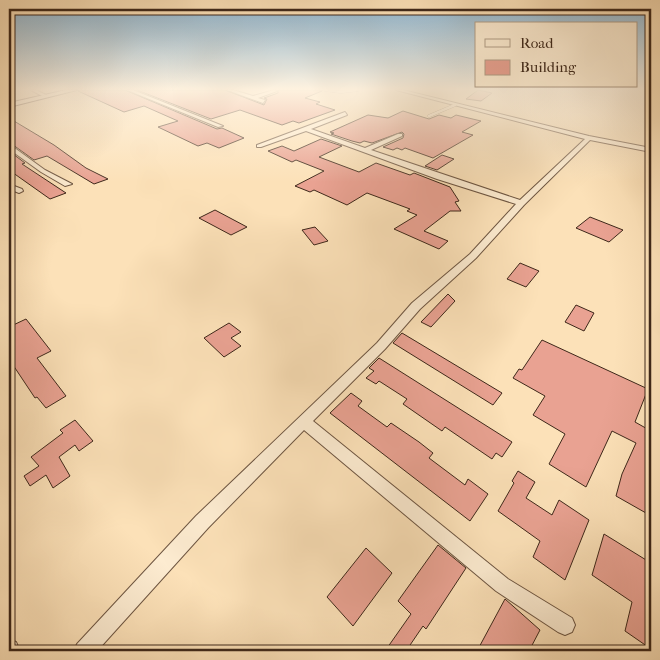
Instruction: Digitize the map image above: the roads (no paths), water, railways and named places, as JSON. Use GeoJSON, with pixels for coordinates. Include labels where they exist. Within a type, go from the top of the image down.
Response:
{"type":"FeatureCollection","features":[{"type":"Feature","properties":{"kind":"street"},"geometry":{"type":"LineString","coordinates":[[207,121],[220,126]]}},
{"type":"Feature","properties":{"kind":"street"},"geometry":{"type":"LineString","coordinates":[[259,146],[328,121]]}},
{"type":"Feature","properties":{"kind":"street"},"geometry":{"type":"LineString","coordinates":[[519,121],[589,138],[651,150]]}},
{"type":"Feature","properties":{"kind":"street"},"geometry":{"type":"LineString","coordinates":[[307,129],[440,177],[521,203]]}},
{"type":"Feature","properties":{"kind":"street"},"geometry":{"type":"LineString","coordinates":[[365,150],[400,135]]}},
{"type":"Feature","properties":{"kind":"street"},"geometry":{"type":"LineString","coordinates":[[84,651],[202,522],[381,346],[416,306],[473,256],[521,203],[589,138]]}},
{"type":"Feature","properties":{"kind":"street"},"geometry":{"type":"LineString","coordinates":[[9,146],[43,171],[68,184]]}},
{"type":"Feature","properties":{"kind":"street"},"geometry":{"type":"LineString","coordinates":[[9,186],[19,191]]}},
{"type":"Feature","properties":{"kind":"street"},"geometry":{"type":"LineString","coordinates":[[303,421],[502,584],[564,625]]}}]}
